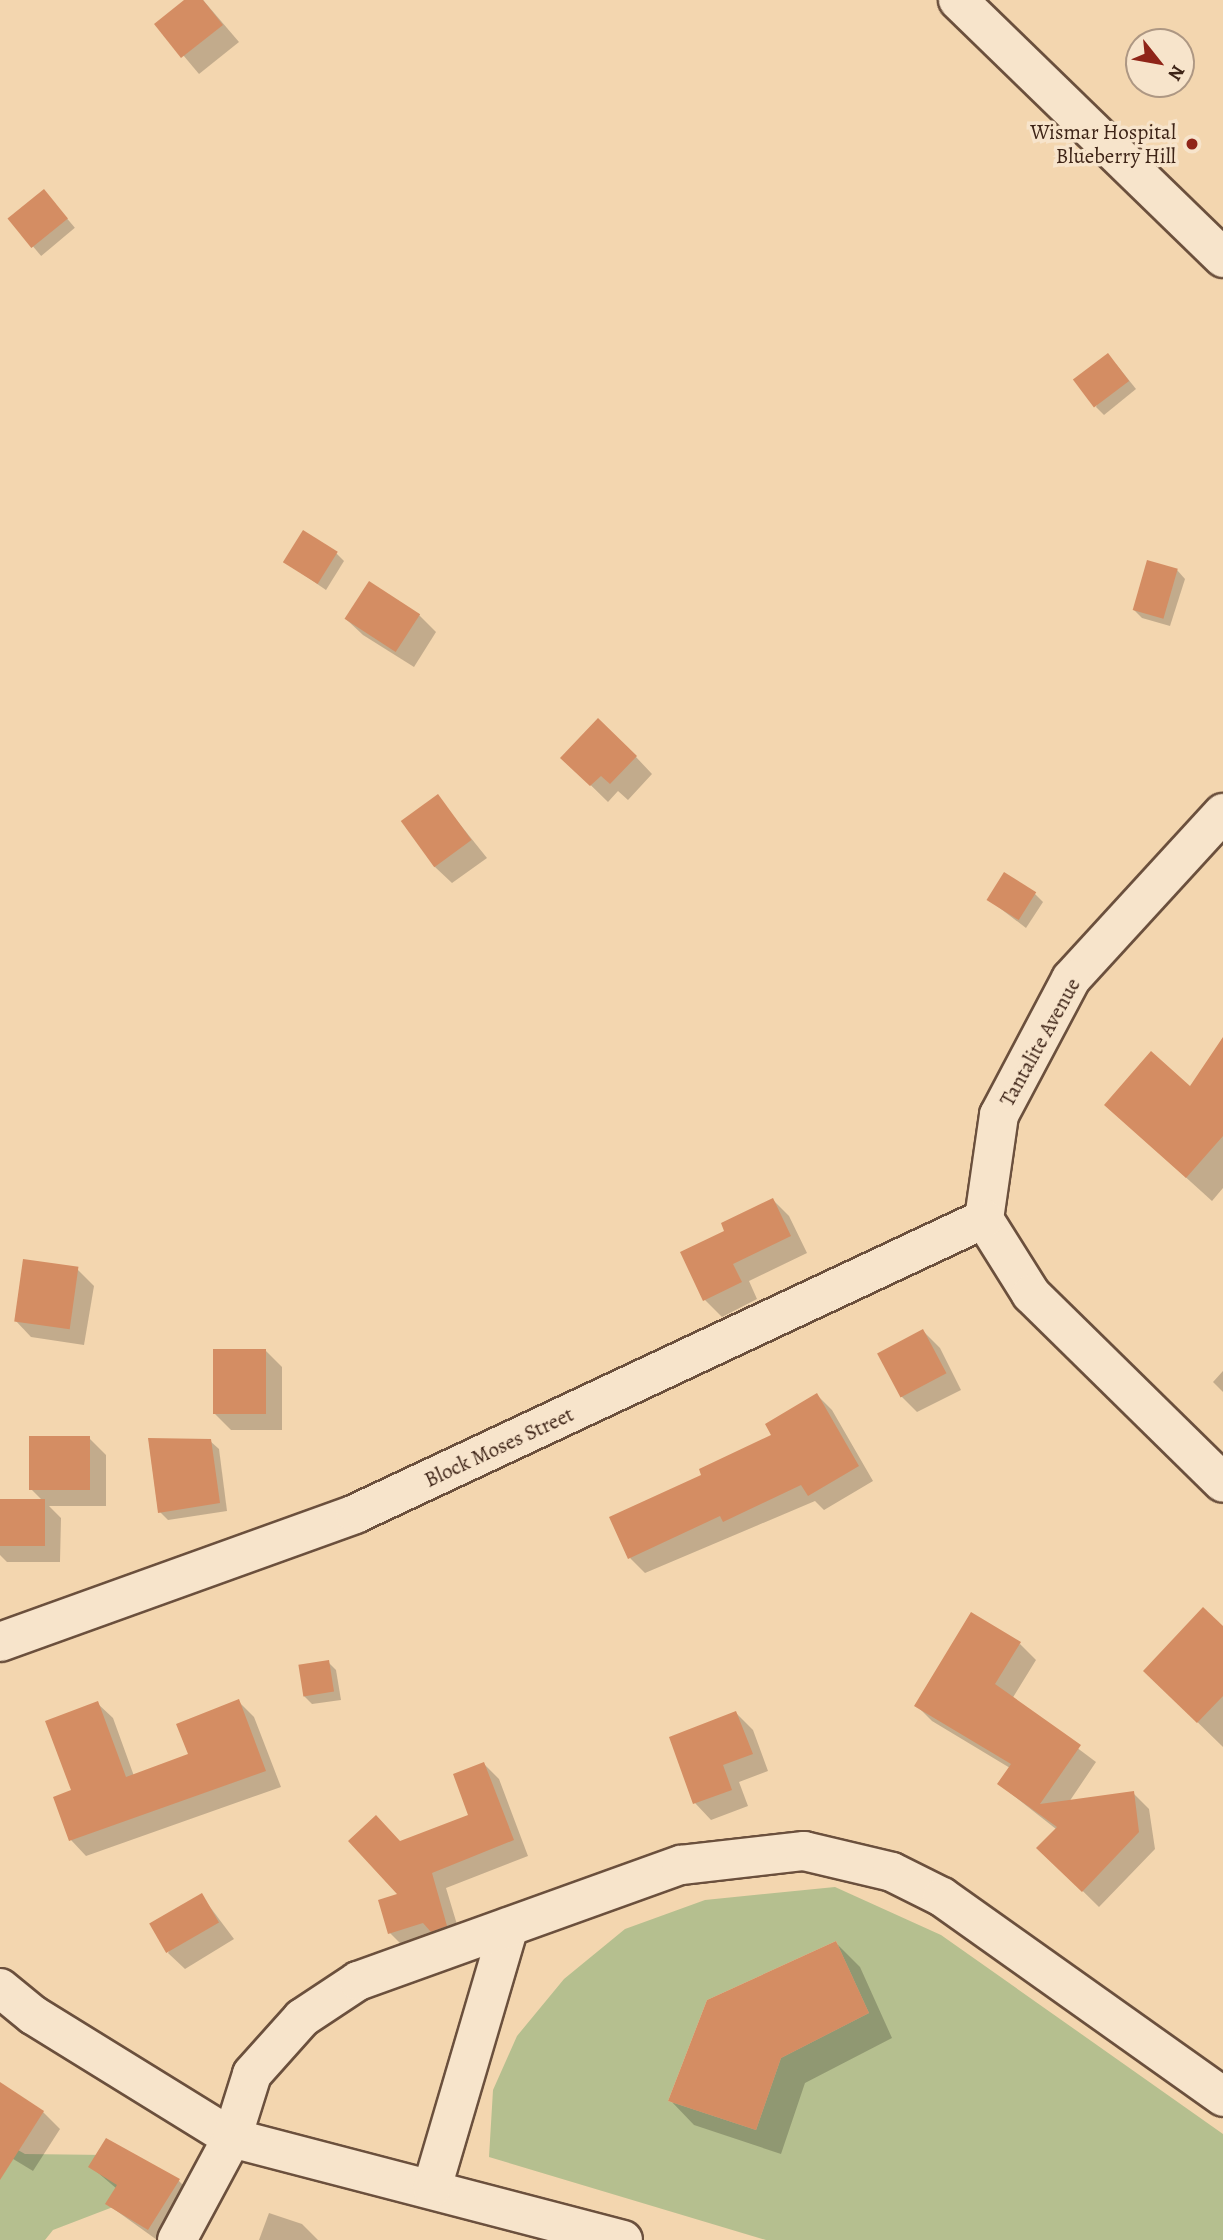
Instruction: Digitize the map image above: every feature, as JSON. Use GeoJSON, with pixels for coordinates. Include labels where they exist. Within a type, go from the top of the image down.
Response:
{"type":"FeatureCollection","features":[{"type":"Feature","properties":{"kind":"street"},"geometry":{"type":"LineString","coordinates":[[958,0],[1223,258]]}},
{"type":"Feature","properties":{"kind":"street","name":"Tantalite Avenue"},"geometry":{"type":"LineString","coordinates":[[984,1219],[999,1115],[1071,979],[1223,813]]}},
{"type":"Feature","properties":{"kind":"street"},"geometry":{"type":"LineString","coordinates":[[984,1219],[1031,1294],[1223,1483]]}},
{"type":"Feature","properties":{"kind":"street","name":"Block Moses Street"},"geometry":{"type":"LineString","coordinates":[[0,1642],[355,1514],[984,1219]]}},
{"type":"Feature","properties":{"kind":"street"},"geometry":{"type":"LineString","coordinates":[[177,2240],[232,2138],[252,2074],[302,2018],[358,1981],[681,1865],[804,1851],[892,1872],[942,1897],[1223,2097]]}},
{"type":"Feature","properties":{"kind":"street"},"geometry":{"type":"LineString","coordinates":[[432,2188],[509,1927]]}},
{"type":"Feature","properties":{"kind":"street"},"geometry":{"type":"LineString","coordinates":[[0,1988],[33,2015],[232,2138],[432,2188],[623,2240]]}},
{"type":"Feature","properties":{"kind":"green space"},"geometry":{"type":"Polygon","coordinates":[[[835,1887],[941,1935],[1223,2134],[1223,2240],[766,2240],[489,2157],[493,2090],[517,2036],[564,1979],[625,1929],[705,1900],[835,1887]],[[836,1941],[707,2000],[668,2101],[756,2130],[781,2058],[869,2013],[836,1941]]]}},
{"type":"Feature","properties":{"kind":"green space"},"geometry":{"type":"Polygon","coordinates":[[[0,2140],[25,2154],[107,2155],[126,2202],[53,2230],[45,2240],[0,2240],[0,2140]]]}},
{"type":"Feature","properties":{"kind":"building"},"geometry":{"type":"Polygon","coordinates":[[[184,0],[203,0],[223,25],[181,58],[154,24],[184,0]]]}},
{"type":"Feature","properties":{"kind":"building"},"geometry":{"type":"Polygon","coordinates":[[[44,189],[68,219],[31,248],[7,219],[44,189]]]}},
{"type":"Feature","properties":{"kind":"building"},"geometry":{"type":"Polygon","coordinates":[[[1108,353],[1129,381],[1094,407],[1073,379],[1108,353]]]}},
{"type":"Feature","properties":{"kind":"building"},"geometry":{"type":"Polygon","coordinates":[[[303,530],[338,552],[318,584],[283,562],[303,530]]]}},
{"type":"Feature","properties":{"kind":"building"},"geometry":{"type":"Polygon","coordinates":[[[1147,560],[1178,569],[1163,619],[1133,610],[1147,560]]]}},
{"type":"Feature","properties":{"kind":"building"},"geometry":{"type":"Polygon","coordinates":[[[369,581],[420,614],[396,652],[344,619],[369,581]]]}},
{"type":"Feature","properties":{"kind":"building"},"geometry":{"type":"Polygon","coordinates":[[[598,718],[637,756],[610,784],[601,776],[590,786],[560,758],[598,718]]]}},
{"type":"Feature","properties":{"kind":"building"},"geometry":{"type":"Polygon","coordinates":[[[438,794],[472,840],[434,867],[401,821],[438,794]]]}},
{"type":"Feature","properties":{"kind":"building"},"geometry":{"type":"Polygon","coordinates":[[[1004,872],[1036,892],[1019,920],[987,900],[1004,872]]]}},
{"type":"Feature","properties":{"kind":"building"},"geometry":{"type":"Polygon","coordinates":[[[1223,1037],[1223,1136],[1186,1178],[1104,1105],[1151,1051],[1190,1086],[1223,1037]]]}},
{"type":"Feature","properties":{"kind":"building"},"geometry":{"type":"Polygon","coordinates":[[[773,1198],[791,1236],[733,1264],[742,1282],[703,1301],[680,1252],[724,1231],[721,1223],[773,1198]]]}},
{"type":"Feature","properties":{"kind":"building"},"geometry":{"type":"Polygon","coordinates":[[[23,1259],[78,1267],[70,1329],[14,1321],[23,1259]]]}},
{"type":"Feature","properties":{"kind":"building"},"geometry":{"type":"Polygon","coordinates":[[[923,1329],[946,1373],[901,1398],[877,1353],[923,1329]]]}},
{"type":"Feature","properties":{"kind":"building"},"geometry":{"type":"Polygon","coordinates":[[[213,1349],[266,1349],[266,1414],[213,1414],[213,1349]]]}},
{"type":"Feature","properties":{"kind":"building"},"geometry":{"type":"Polygon","coordinates":[[[817,1393],[859,1466],[808,1496],[801,1485],[723,1522],[720,1516],[628,1559],[609,1517],[701,1475],[699,1469],[771,1435],[765,1424],[817,1393]]]}},
{"type":"Feature","properties":{"kind":"building"},"geometry":{"type":"Polygon","coordinates":[[[29,1436],[90,1436],[90,1490],[29,1490],[29,1436]]]}},
{"type":"Feature","properties":{"kind":"building"},"geometry":{"type":"Polygon","coordinates":[[[148,1438],[211,1439],[220,1503],[158,1513],[148,1438]]]}},
{"type":"Feature","properties":{"kind":"building"},"geometry":{"type":"Polygon","coordinates":[[[0,1499],[45,1499],[45,1546],[0,1546],[0,1499]]]}},
{"type":"Feature","properties":{"kind":"building"},"geometry":{"type":"Polygon","coordinates":[[[1203,1607],[1223,1626],[1223,1696],[1197,1723],[1143,1671],[1203,1607]]]}},
{"type":"Feature","properties":{"kind":"building"},"geometry":{"type":"Polygon","coordinates":[[[971,1612],[1021,1642],[995,1684],[1081,1745],[1040,1804],[1134,1791],[1139,1832],[1082,1892],[1036,1848],[1057,1827],[997,1784],[1011,1764],[914,1706],[971,1612]]]}},
{"type":"Feature","properties":{"kind":"building"},"geometry":{"type":"Polygon","coordinates":[[[329,1660],[334,1692],[303,1696],[298,1665],[329,1660]]]}},
{"type":"Feature","properties":{"kind":"building"},"geometry":{"type":"Polygon","coordinates":[[[239,1699],[266,1771],[69,1841],[53,1797],[71,1790],[45,1721],[98,1701],[126,1777],[188,1754],[176,1724],[239,1699]]]}},
{"type":"Feature","properties":{"kind":"building"},"geometry":{"type":"Polygon","coordinates":[[[736,1711],[753,1754],[723,1765],[732,1790],[693,1804],[669,1737],[736,1711]]]}},
{"type":"Feature","properties":{"kind":"building"},"geometry":{"type":"Polygon","coordinates":[[[484,1762],[514,1840],[432,1873],[447,1926],[431,1932],[423,1923],[388,1934],[378,1900],[397,1894],[348,1841],[376,1815],[400,1841],[468,1815],[453,1774],[484,1762]]]}},
{"type":"Feature","properties":{"kind":"building"},"geometry":{"type":"Polygon","coordinates":[[[202,1893],[219,1922],[166,1953],[149,1924],[202,1893]]]}},
{"type":"Feature","properties":{"kind":"building"},"geometry":{"type":"Polygon","coordinates":[[[836,1941],[869,2013],[781,2058],[756,2130],[668,2101],[707,2000],[836,1941]]]}},
{"type":"Feature","properties":{"kind":"building"},"geometry":{"type":"Polygon","coordinates":[[[0,2082],[44,2111],[0,2180],[0,2082]]]}},
{"type":"Feature","properties":{"kind":"building"},"geometry":{"type":"Polygon","coordinates":[[[106,2138],[180,2179],[148,2230],[105,2204],[117,2185],[88,2167],[106,2138]]]}},
{"type":"Feature","properties":{"kind":"place","name":"Wismar Hospital Blueberry Hill"},"geometry":{"type":"Point","coordinates":[1192,144]}}]}
